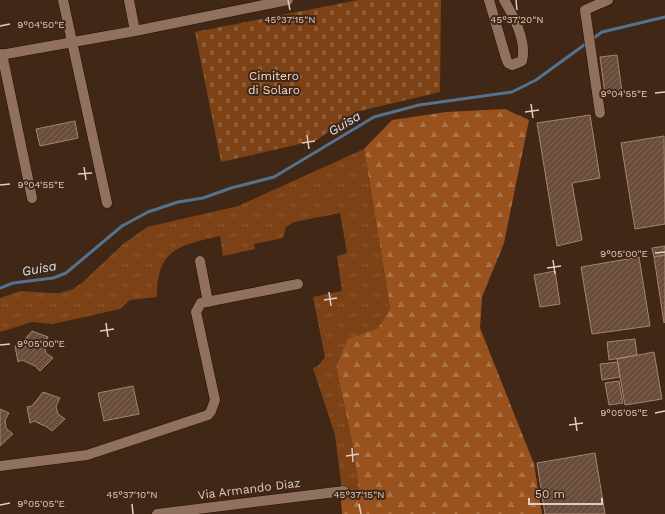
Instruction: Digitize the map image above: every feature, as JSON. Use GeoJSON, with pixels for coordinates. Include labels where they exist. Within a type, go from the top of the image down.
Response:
{"type":"FeatureCollection","features":[{"type":"Feature","properties":{"kind":"street"},"geometry":{"type":"LineString","coordinates":[[63,0],[107,203]]}},
{"type":"Feature","properties":{"kind":"street"},"geometry":{"type":"LineString","coordinates":[[129,0],[135,30]]}},
{"type":"Feature","properties":{"kind":"street"},"geometry":{"type":"LineString","coordinates":[[32,198],[1,54],[72,42],[288,0]]}},
{"type":"Feature","properties":{"kind":"street"},"geometry":{"type":"LineString","coordinates":[[489,0],[506,58],[508,63],[512,65],[522,61],[521,43],[513,16],[504,0]]}},
{"type":"Feature","properties":{"kind":"street"},"geometry":{"type":"LineString","coordinates":[[600,113],[585,10],[608,0]]}},
{"type":"Feature","properties":{"kind":"street"},"geometry":{"type":"LineString","coordinates":[[200,261],[208,302]]}},
{"type":"Feature","properties":{"kind":"street"},"geometry":{"type":"LineString","coordinates":[[0,466],[87,455],[208,415],[211,412],[215,400],[196,312],[201,303],[298,284]]}},
{"type":"Feature","properties":{"kind":"street","name":"Via Armando Diaz"},"geometry":{"type":"LineString","coordinates":[[157,514],[344,491]]}},
{"type":"Feature","properties":{"kind":"green space","name":"Cimitero di Solaro"},"geometry":{"type":"Polygon","coordinates":[[[358,0],[441,0],[440,92],[356,112],[317,140],[221,162],[195,32],[358,0]]]}},
{"type":"Feature","properties":{"kind":"green space"},"geometry":{"type":"Polygon","coordinates":[[[505,109],[529,120],[504,243],[482,297],[480,328],[534,464],[542,514],[342,514],[341,501],[359,492],[353,447],[336,367],[347,339],[378,328],[390,308],[364,149],[392,120],[446,112],[505,109]]]}},
{"type":"Feature","properties":{"kind":"green space"},"geometry":{"type":"Polygon","coordinates":[[[364,149],[390,308],[378,328],[347,339],[336,367],[353,447],[359,492],[341,501],[341,482],[335,435],[313,368],[318,366],[325,357],[313,297],[342,291],[337,256],[347,253],[340,213],[294,222],[286,227],[283,238],[254,244],[255,249],[223,256],[220,236],[193,243],[173,252],[166,259],[161,268],[157,297],[130,300],[120,309],[53,324],[32,322],[0,332],[0,298],[21,291],[60,293],[73,289],[83,282],[122,245],[147,227],[238,206],[364,149]]]}},
{"type":"Feature","properties":{"kind":"building"},"geometry":{"type":"Polygon","coordinates":[[[617,55],[622,92],[605,94],[600,57],[617,55]]]}},
{"type":"Feature","properties":{"kind":"building"},"geometry":{"type":"Polygon","coordinates":[[[590,115],[600,178],[572,183],[582,240],[557,246],[537,123],[590,115]]]}},
{"type":"Feature","properties":{"kind":"building"},"geometry":{"type":"Polygon","coordinates":[[[75,121],[78,138],[40,146],[36,129],[75,121]]]}},
{"type":"Feature","properties":{"kind":"building"},"geometry":{"type":"Polygon","coordinates":[[[664,136],[665,224],[635,229],[621,143],[664,136]]]}},
{"type":"Feature","properties":{"kind":"building"},"geometry":{"type":"Polygon","coordinates":[[[665,246],[665,255],[654,257],[652,248],[665,246]]]}},
{"type":"Feature","properties":{"kind":"building"},"geometry":{"type":"Polygon","coordinates":[[[665,255],[665,322],[664,323],[654,257],[665,255]]]}},
{"type":"Feature","properties":{"kind":"building"},"geometry":{"type":"Polygon","coordinates":[[[639,257],[650,326],[592,334],[581,267],[639,257]]]}},
{"type":"Feature","properties":{"kind":"building"},"geometry":{"type":"Polygon","coordinates":[[[555,271],[560,304],[540,307],[534,275],[555,271]]]}},
{"type":"Feature","properties":{"kind":"building"},"geometry":{"type":"Polygon","coordinates":[[[32,331],[48,337],[44,345],[46,353],[53,358],[40,371],[35,366],[22,360],[18,362],[15,346],[20,345],[32,331]]]}},
{"type":"Feature","properties":{"kind":"building"},"geometry":{"type":"Polygon","coordinates":[[[635,339],[637,355],[609,360],[607,342],[635,339]]]}},
{"type":"Feature","properties":{"kind":"building"},"geometry":{"type":"Polygon","coordinates":[[[654,352],[662,399],[625,405],[617,359],[654,352]]]}},
{"type":"Feature","properties":{"kind":"building"},"geometry":{"type":"Polygon","coordinates":[[[618,362],[620,377],[602,380],[600,364],[618,362]]]}},
{"type":"Feature","properties":{"kind":"building"},"geometry":{"type":"Polygon","coordinates":[[[619,381],[623,403],[609,405],[605,383],[619,381]]]}},
{"type":"Feature","properties":{"kind":"building"},"geometry":{"type":"Polygon","coordinates":[[[133,386],[139,414],[104,421],[98,393],[133,386]]]}},
{"type":"Feature","properties":{"kind":"building"},"geometry":{"type":"Polygon","coordinates":[[[43,392],[60,398],[56,406],[58,414],[65,419],[52,431],[34,421],[30,423],[27,407],[32,406],[43,392]]]}},
{"type":"Feature","properties":{"kind":"building"},"geometry":{"type":"Polygon","coordinates":[[[0,409],[9,413],[5,420],[6,428],[13,434],[0,446],[0,409]]]}},
{"type":"Feature","properties":{"kind":"building"},"geometry":{"type":"Polygon","coordinates":[[[595,453],[605,514],[545,514],[537,463],[595,453]]]}},
{"type":"Feature","properties":{"kind":"waterway","name":"Guisa"},"geometry":{"type":"LineString","coordinates":[[0,288],[13,283],[53,278],[66,273],[122,226],[148,212],[178,202],[203,198],[231,188],[274,177],[374,117],[419,105],[512,92],[536,80],[602,32],[665,17]]}}]}
